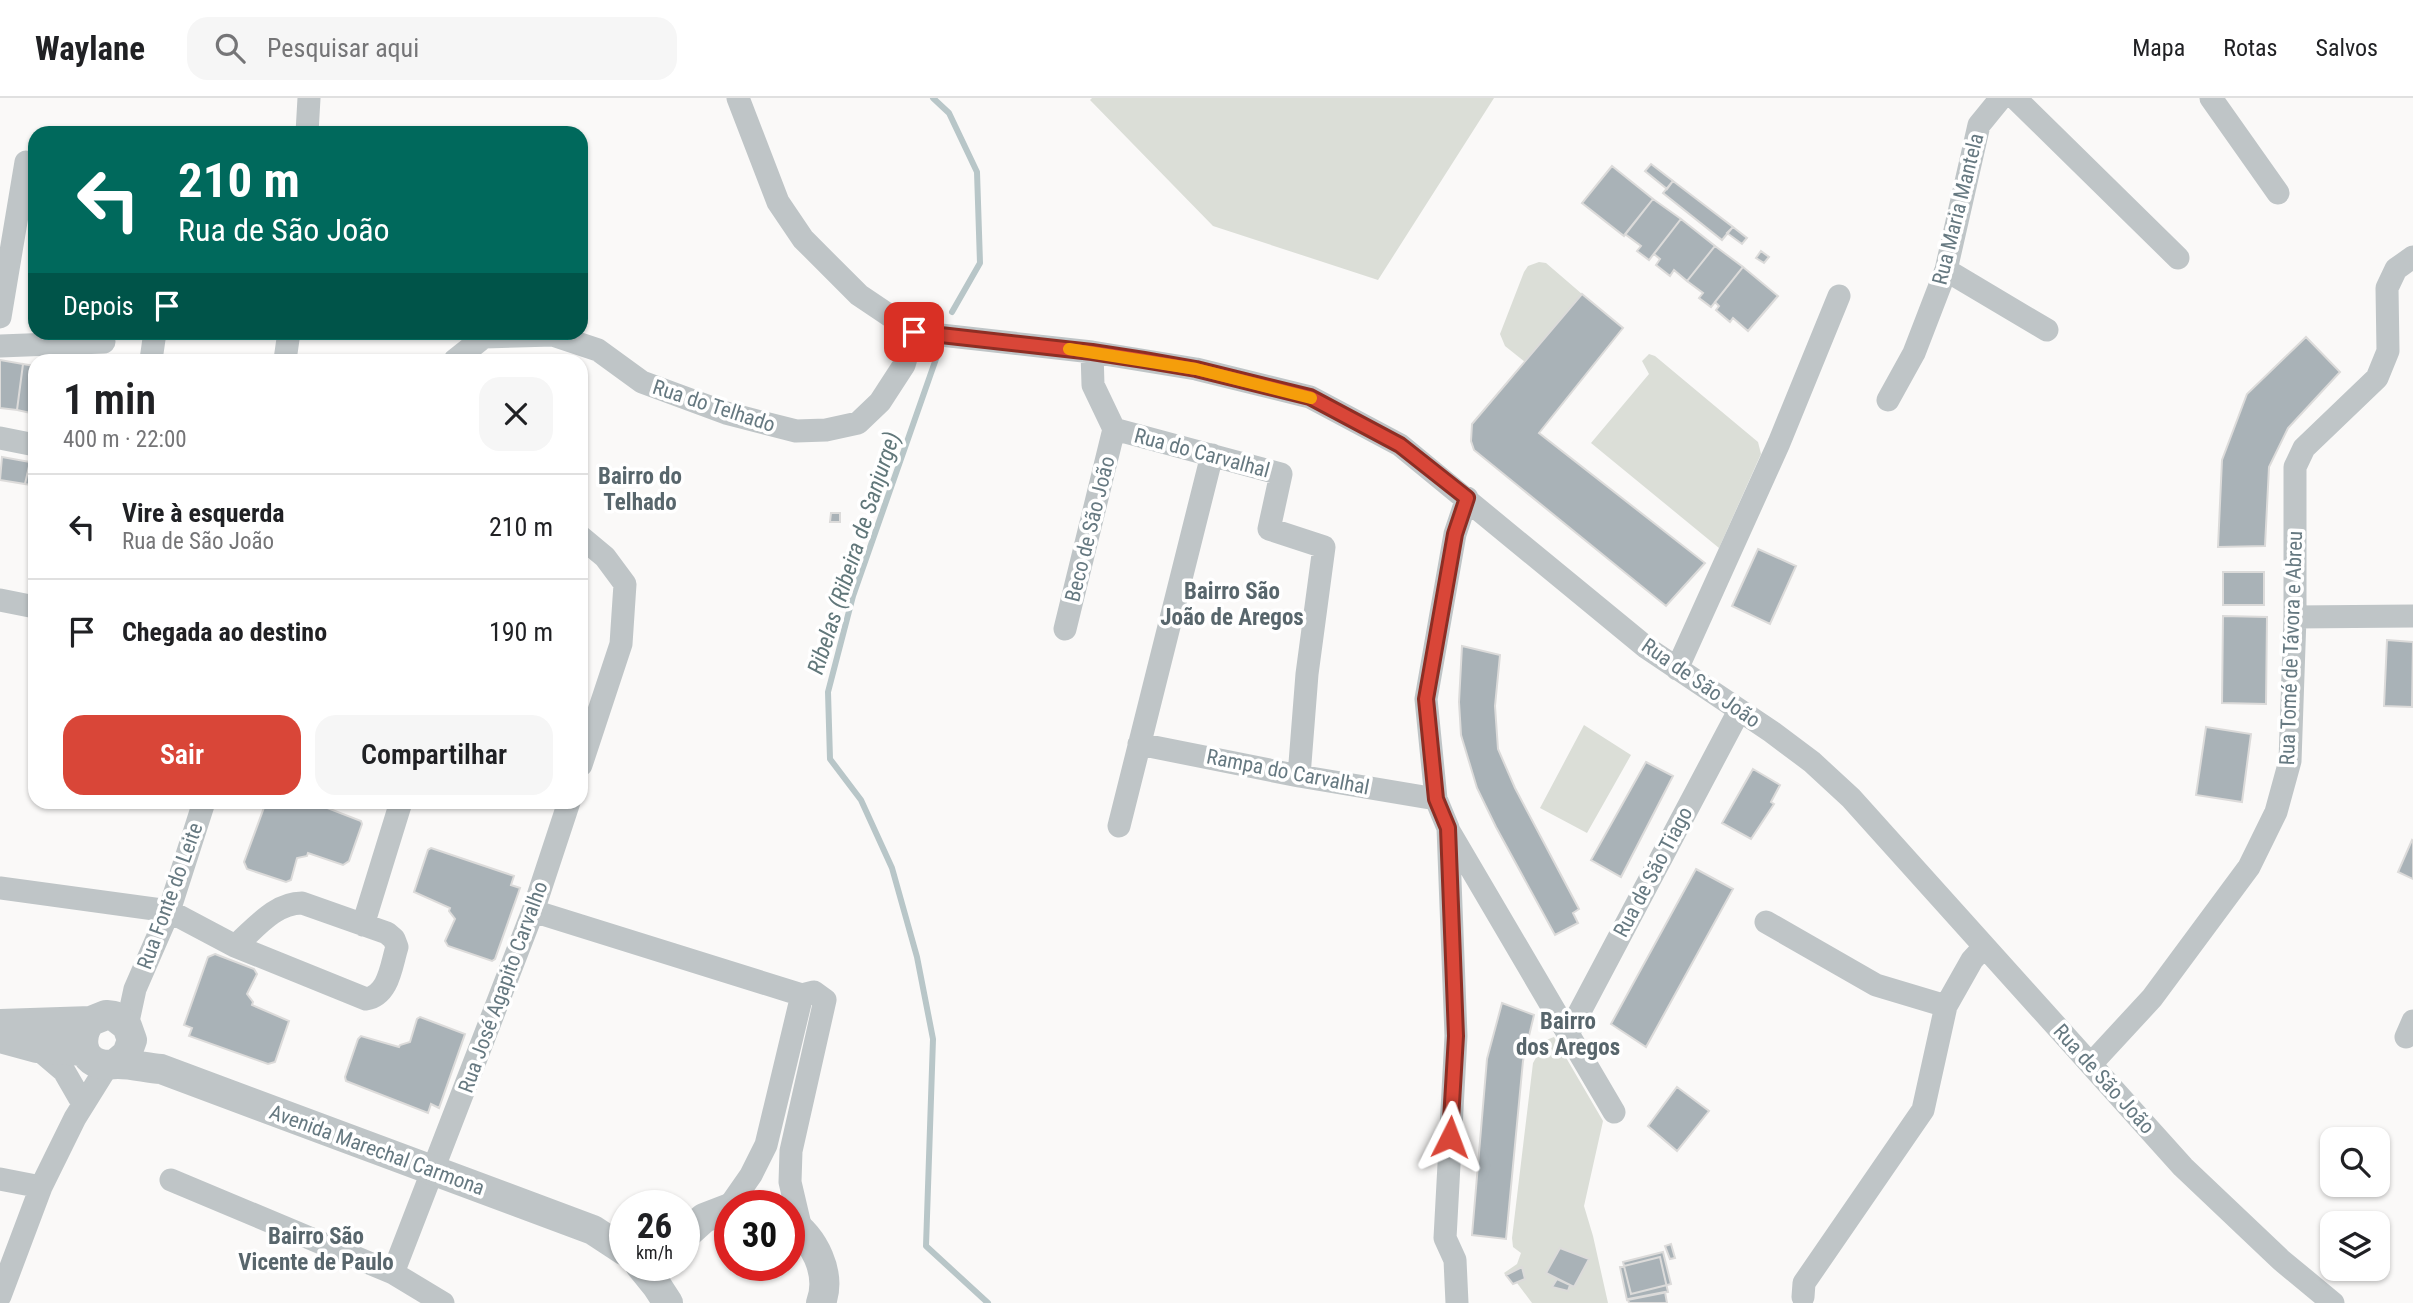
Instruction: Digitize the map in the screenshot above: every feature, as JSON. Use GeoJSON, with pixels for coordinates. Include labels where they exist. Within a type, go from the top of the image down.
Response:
{"type":"FeatureCollection","features":[{"type":"Feature","properties":{"kind":"street"},"geometry":{"type":"LineString","coordinates":[[307,126],[309,98]]}},
{"type":"Feature","properties":{"kind":"street"},"geometry":{"type":"LineString","coordinates":[[738,98],[778,202],[803,239],[859,295],[914,332]]}},
{"type":"Feature","properties":{"kind":"street","name":"Rua Maria Mantela"},"geometry":{"type":"LineString","coordinates":[[1888,400],[1914,353],[1946,270],[1979,125],[2001,98]]}},
{"type":"Feature","properties":{"kind":"street"},"geometry":{"type":"LineString","coordinates":[[2015,98],[2178,258]]}},
{"type":"Feature","properties":{"kind":"street"},"geometry":{"type":"LineString","coordinates":[[2211,98],[2278,193]]}},
{"type":"Feature","properties":{"kind":"street"},"geometry":{"type":"LineString","coordinates":[[0,317],[26,162]]}},
{"type":"Feature","properties":{"kind":"street","name":"Rua Tomé de Távora e Abreu"},"geometry":{"type":"LineString","coordinates":[[2091,1064],[2152,998],[2249,867],[2276,812],[2290,761],[2295,617],[2295,467],[2304,448],[2377,378],[2388,351],[2387,288],[2396,269],[2413,257]]}},
{"type":"Feature","properties":{"kind":"street"},"geometry":{"type":"LineString","coordinates":[[1946,270],[2047,331]]}},
{"type":"Feature","properties":{"kind":"street"},"geometry":{"type":"LineString","coordinates":[[1677,669],[1779,443],[1839,296]]}},
{"type":"Feature","properties":{"kind":"street","name":"Rua de São João"},"geometry":{"type":"LineString","coordinates":[[914,332],[1092,352],[1196,369],[1310,397],[1400,445],[1647,648],[1812,762],[1851,798],[2183,1167],[2281,1260],[2333,1303]]}},
{"type":"Feature","properties":{"kind":"street","name":"Rua do Telhado"},"geometry":{"type":"LineString","coordinates":[[568,340],[598,350],[642,382],[726,413],[796,432],[826,430],[858,423],[880,402],[904,365],[914,332]]}},
{"type":"Feature","properties":{"kind":"street","name":"Rua do Telhado"},"geometry":{"type":"LineString","coordinates":[[463,354],[480,340]]}},
{"type":"Feature","properties":{"kind":"street"},"geometry":{"type":"LineString","coordinates":[[0,346],[104,342]]}},
{"type":"Feature","properties":{"kind":"street","name":"Rua do Carvalhal"},"geometry":{"type":"LineString","coordinates":[[1092,352],[1093,385],[1114,429],[1282,474],[1269,529],[1324,547],[1307,674],[1299,776]]}},
{"type":"Feature","properties":{"kind":"street","name":"Beco de São João"},"geometry":{"type":"LineString","coordinates":[[1065,629],[1114,429]]}},
{"type":"Feature","properties":{"kind":"street"},"geometry":{"type":"LineString","coordinates":[[0,438],[28,444]]}},
{"type":"Feature","properties":{"kind":"street"},"geometry":{"type":"LineString","coordinates":[[1118,826],[1212,455]]}},
{"type":"Feature","properties":{"kind":"street"},"geometry":{"type":"LineString","coordinates":[[1467,498],[1455,534],[1426,699],[1436,799],[1448,828],[1614,1112]]}},
{"type":"Feature","properties":{"kind":"street"},"geometry":{"type":"LineString","coordinates":[[588,543],[605,557],[625,584],[621,644],[588,744]]}},
{"type":"Feature","properties":{"kind":"street"},"geometry":{"type":"LineString","coordinates":[[0,600],[28,606]]}},
{"type":"Feature","properties":{"kind":"street"},"geometry":{"type":"LineString","coordinates":[[2295,617],[2413,616]]}},
{"type":"Feature","properties":{"kind":"street","name":"Rua de São Tiago"},"geometry":{"type":"LineString","coordinates":[[1569,1034],[1739,711]]}},
{"type":"Feature","properties":{"kind":"street","name":"Rampa do Carvalhal"},"geometry":{"type":"LineString","coordinates":[[1139,744],[1299,776],[1436,799]]}},
{"type":"Feature","properties":{"kind":"street","name":"Rua Fonte do Leite"},"geometry":{"type":"LineString","coordinates":[[77,1107],[150,960],[202,809]]}},
{"type":"Feature","properties":{"kind":"street"},"geometry":{"type":"LineString","coordinates":[[363,925],[399,809]]}},
{"type":"Feature","properties":{"kind":"street","name":"Rua José Agapito Carvalho"},"geometry":{"type":"LineString","coordinates":[[393,1273],[533,911],[567,809]]}},
{"type":"Feature","properties":{"kind":"street"},"geometry":{"type":"LineString","coordinates":[[1448,828],[1456,1036],[1444,1238],[1455,1260],[1457,1303]]}},
{"type":"Feature","properties":{"kind":"street"},"geometry":{"type":"LineString","coordinates":[[0,888],[169,911],[235,946],[366,999],[376,997],[383,991],[397,947],[394,939],[387,933],[302,902],[278,908],[235,946]]}},
{"type":"Feature","properties":{"kind":"street"},"geometry":{"type":"LineString","coordinates":[[533,911],[802,995],[814,992],[825,1000],[791,1151],[791,1190]]}},
{"type":"Feature","properties":{"kind":"street"},"geometry":{"type":"LineString","coordinates":[[1766,922],[1876,985],[1946,1006]]}},
{"type":"Feature","properties":{"kind":"street"},"geometry":{"type":"LineString","coordinates":[[1800,1301],[1804,1283],[1923,1110],[1946,1006],[1972,961],[1984,947]]}},
{"type":"Feature","properties":{"kind":"street"},"geometry":{"type":"LineString","coordinates":[[706,1219],[751,1175],[766,1145],[802,995]]}},
{"type":"Feature","properties":{"kind":"street"},"geometry":{"type":"LineString","coordinates":[[0,1024],[107,1042]]}},
{"type":"Feature","properties":{"kind":"street"},"geometry":{"type":"LineString","coordinates":[[0,1038],[37,1048],[107,1042]]}},
{"type":"Feature","properties":{"kind":"street","name":"Avenida Marechal Carmona"},"geometry":{"type":"LineString","coordinates":[[107,1042],[161,1069],[593,1230],[609,1240]]}},
{"type":"Feature","properties":{"kind":"street"},"geometry":{"type":"LineString","coordinates":[[0,1296],[41,1187],[77,1107],[64,1071],[37,1048]]}},
{"type":"Feature","properties":{"kind":"street"},"geometry":{"type":"LineString","coordinates":[[0,1180],[41,1187]]}},
{"type":"Feature","properties":{"kind":"street"},"geometry":{"type":"LineString","coordinates":[[171,1180],[393,1273],[443,1303]]}},
{"type":"Feature","properties":{"kind":"street","name":"Avenida Marechal Carmona"},"geometry":{"type":"LineString","coordinates":[[593,1230],[609,1230]]}},
{"type":"Feature","properties":{"kind":"street"},"geometry":{"type":"LineString","coordinates":[[805,1236],[815,1249],[823,1273],[821,1303]]}},
{"type":"Feature","properties":{"kind":"street"},"geometry":{"type":"LineString","coordinates":[[653,1281],[670,1303]]}},
{"type":"Feature","properties":{"kind":"street"},"geometry":{"type":"LineString","coordinates":[[669,1281],[670,1303]]}},
{"type":"Feature","properties":{"kind":"shaded area"},"geometry":{"type":"Polygon","coordinates":[[[1494,98],[1378,280],[1213,226],[1090,100],[1494,98]]]}},
{"type":"Feature","properties":{"kind":"shaded area"},"geometry":{"type":"Polygon","coordinates":[[[1539,262],[1546,263],[1582,294],[1525,362],[1505,346],[1500,334],[1524,272],[1528,266],[1539,262]]]}},
{"type":"Feature","properties":{"kind":"shaded area"},"geometry":{"type":"Polygon","coordinates":[[[1649,354],[1655,356],[1758,442],[1761,454],[1719,548],[1591,443],[1649,374],[1642,361],[1649,354]]]}},
{"type":"Feature","properties":{"kind":"shaded area"},"geometry":{"type":"Polygon","coordinates":[[[1584,725],[1631,755],[1587,833],[1540,808],[1584,725]]]}},
{"type":"Feature","properties":{"kind":"shaded area"},"geometry":{"type":"Polygon","coordinates":[[[1554,1037],[1603,1121],[1584,1206],[1608,1303],[1532,1303],[1517,1283],[1513,1284],[1504,1273],[1517,1264],[1521,1253],[1513,1247],[1512,1238],[1533,1063],[1546,1040],[1554,1037]]]}},
{"type":"Feature","properties":{"kind":"building"},"geometry":{"type":"Polygon","coordinates":[[[1651,164],[1673,181],[1667,189],[1645,171],[1651,164]]]}},
{"type":"Feature","properties":{"kind":"building"},"geometry":{"type":"Polygon","coordinates":[[[1612,166],[1653,199],[1624,236],[1582,203],[1612,166]]]}},
{"type":"Feature","properties":{"kind":"building"},"geometry":{"type":"Polygon","coordinates":[[[1673,181],[1733,227],[1722,240],[1663,193],[1673,181]]]}},
{"type":"Feature","properties":{"kind":"building"},"geometry":{"type":"Polygon","coordinates":[[[1653,199],[1681,219],[1649,260],[1637,251],[1641,246],[1625,234],[1653,199]]]}},
{"type":"Feature","properties":{"kind":"building"},"geometry":{"type":"Polygon","coordinates":[[[1681,219],[1715,246],[1687,281],[1674,270],[1670,276],[1656,265],[1660,259],[1654,254],[1681,219]]]}},
{"type":"Feature","properties":{"kind":"building"},"geometry":{"type":"Polygon","coordinates":[[[1733,227],[1747,238],[1742,244],[1727,233],[1733,227]]]}},
{"type":"Feature","properties":{"kind":"building"},"geometry":{"type":"Polygon","coordinates":[[[1715,246],[1743,267],[1711,307],[1699,298],[1703,293],[1687,281],[1715,246]]]}},
{"type":"Feature","properties":{"kind":"building"},"geometry":{"type":"Polygon","coordinates":[[[1761,251],[1769,257],[1764,263],[1756,258],[1761,251]]]}},
{"type":"Feature","properties":{"kind":"building"},"geometry":{"type":"Polygon","coordinates":[[[1743,267],[1778,296],[1748,331],[1733,318],[1730,322],[1716,310],[1719,306],[1715,302],[1743,267]]]}},
{"type":"Feature","properties":{"kind":"building"},"geometry":{"type":"Polygon","coordinates":[[[1582,294],[1623,328],[1539,433],[1705,563],[1666,606],[1474,450],[1471,441],[1472,424],[1582,294]]]}},
{"type":"Feature","properties":{"kind":"building"},"geometry":{"type":"Polygon","coordinates":[[[2306,337],[2340,372],[2288,428],[2269,467],[2265,546],[2218,547],[2222,460],[2247,394],[2306,337]]]}},
{"type":"Feature","properties":{"kind":"building"},"geometry":{"type":"Polygon","coordinates":[[[0,360],[23,364],[17,410],[0,408],[0,360]]]}},
{"type":"Feature","properties":{"kind":"building"},"geometry":{"type":"Polygon","coordinates":[[[23,364],[28,365],[28,412],[17,410],[23,364]]]}},
{"type":"Feature","properties":{"kind":"building"},"geometry":{"type":"Polygon","coordinates":[[[2,457],[28,462],[25,484],[0,480],[2,457]]]}},
{"type":"Feature","properties":{"kind":"building"},"geometry":{"type":"Polygon","coordinates":[[[831,513],[840,513],[840,522],[830,522],[831,513]]]}},
{"type":"Feature","properties":{"kind":"building"},"geometry":{"type":"Polygon","coordinates":[[[1758,549],[1796,566],[1770,624],[1732,606],[1758,549]]]}},
{"type":"Feature","properties":{"kind":"building"},"geometry":{"type":"Polygon","coordinates":[[[2223,572],[2264,572],[2264,605],[2223,605],[2223,572]]]}},
{"type":"Feature","properties":{"kind":"building"},"geometry":{"type":"Polygon","coordinates":[[[2223,616],[2267,617],[2266,704],[2222,703],[2223,616]]]}},
{"type":"Feature","properties":{"kind":"building"},"geometry":{"type":"Polygon","coordinates":[[[2387,640],[2413,642],[2412,707],[2384,706],[2387,640]]]}},
{"type":"Feature","properties":{"kind":"building"},"geometry":{"type":"Polygon","coordinates":[[[1462,646],[1500,655],[1495,706],[1498,749],[1515,788],[1579,909],[1573,913],[1578,923],[1555,935],[1477,788],[1461,735],[1459,702],[1462,646]]]}},
{"type":"Feature","properties":{"kind":"building"},"geometry":{"type":"Polygon","coordinates":[[[2206,727],[2251,734],[2242,802],[2196,795],[2206,727]]]}},
{"type":"Feature","properties":{"kind":"building"},"geometry":{"type":"Polygon","coordinates":[[[1646,762],[1673,776],[1621,877],[1591,860],[1646,762]]]}},
{"type":"Feature","properties":{"kind":"building"},"geometry":{"type":"Polygon","coordinates":[[[1753,769],[1780,785],[1771,802],[1774,804],[1751,839],[1722,823],[1753,769]]]}},
{"type":"Feature","properties":{"kind":"building"},"geometry":{"type":"Polygon","coordinates":[[[263,809],[330,809],[361,821],[349,861],[343,865],[308,853],[307,856],[297,858],[291,880],[286,882],[247,869],[244,862],[263,809]]]}},
{"type":"Feature","properties":{"kind":"building"},"geometry":{"type":"Polygon","coordinates":[[[2413,841],[2413,879],[2398,872],[2413,841]]]}},
{"type":"Feature","properties":{"kind":"building"},"geometry":{"type":"Polygon","coordinates":[[[431,848],[514,876],[511,885],[520,888],[492,961],[448,946],[445,941],[455,919],[449,911],[450,908],[414,892],[431,848]]]}},
{"type":"Feature","properties":{"kind":"building"},"geometry":{"type":"Polygon","coordinates":[[[1696,869],[1733,889],[1646,1047],[1611,1024],[1696,869]]]}},
{"type":"Feature","properties":{"kind":"building"},"geometry":{"type":"Polygon","coordinates":[[[215,954],[254,969],[257,974],[247,994],[253,1002],[252,1005],[289,1021],[275,1062],[268,1064],[189,1036],[192,1028],[184,1025],[208,957],[215,954]]]}},
{"type":"Feature","properties":{"kind":"building"},"geometry":{"type":"Polygon","coordinates":[[[1502,1003],[1534,1015],[1523,1061],[1506,1239],[1472,1235],[1487,1059],[1502,1003]]]}},
{"type":"Feature","properties":{"kind":"building"},"geometry":{"type":"Polygon","coordinates":[[[420,1017],[465,1034],[439,1108],[431,1104],[428,1113],[346,1081],[345,1077],[361,1036],[399,1047],[410,1042],[420,1017]]]}},
{"type":"Feature","properties":{"kind":"building"},"geometry":{"type":"Polygon","coordinates":[[[1677,1087],[1709,1111],[1677,1151],[1648,1126],[1677,1087]]]}},
{"type":"Feature","properties":{"kind":"building"},"geometry":{"type":"Polygon","coordinates":[[[1671,1244],[1675,1258],[1670,1259],[1665,1246],[1671,1244]]]}},
{"type":"Feature","properties":{"kind":"building"},"geometry":{"type":"Polygon","coordinates":[[[1560,1248],[1589,1259],[1574,1287],[1546,1273],[1560,1248]]]}},
{"type":"Feature","properties":{"kind":"building"},"geometry":{"type":"Polygon","coordinates":[[[1663,1252],[1671,1284],[1631,1294],[1623,1262],[1663,1252]]]}},
{"type":"Feature","properties":{"kind":"building"},"geometry":{"type":"Polygon","coordinates":[[[1660,1257],[1668,1292],[1627,1300],[1620,1267],[1660,1257]]]}},
{"type":"Feature","properties":{"kind":"building"},"geometry":{"type":"Polygon","coordinates":[[[1522,1267],[1525,1279],[1513,1284],[1506,1275],[1522,1267]]]}},
{"type":"Feature","properties":{"kind":"building"},"geometry":{"type":"Polygon","coordinates":[[[1557,1279],[1570,1285],[1568,1291],[1552,1287],[1557,1279]]]}},
{"type":"Feature","properties":{"kind":"building"},"geometry":{"type":"Polygon","coordinates":[[[1665,1292],[1667,1303],[1629,1303],[1628,1299],[1665,1292]]]}},
{"type":"Feature","properties":{"kind":"waterway","name":"Ribelas (Ribeira de Sanjurge)"},"geometry":{"type":"LineString","coordinates":[[933,98],[949,113],[977,172],[980,263],[952,312]]}},
{"type":"Feature","properties":{"kind":"waterway","name":"Ribelas (Ribeira de Sanjurge)"},"geometry":{"type":"LineString","coordinates":[[937,356],[853,596],[828,692],[830,759],[861,800],[892,868],[917,957],[933,1039],[926,1246],[988,1303]]}},
{"type":"Feature","properties":{"kind":"slow traffic"},"geometry":{"type":"LineString","coordinates":[[1069,349],[1196,369],[1311,398]]}},
{"type":"Feature","properties":{"kind":"district","name":"Bairro do Telhado"},"geometry":{"type":"Point","coordinates":[640,489]}},
{"type":"Feature","properties":{"kind":"district","name":"Bairro São João de Aregos"},"geometry":{"type":"Point","coordinates":[1232,604]}},
{"type":"Feature","properties":{"kind":"district","name":"Bairro dos Aregos"},"geometry":{"type":"Point","coordinates":[1568,1034]}},
{"type":"Feature","properties":{"kind":"district","name":"Bairro São Vicente de Paulo"},"geometry":{"type":"Point","coordinates":[316,1249]}},
{"type":"Feature","properties":{"kind":"route"},"geometry":{"type":"LineString","coordinates":[[914,332],[1144,360],[1196,369],[1310,397],[1400,445],[1467,498],[1455,534],[1426,699],[1436,799],[1448,828],[1456,1036],[1450,1137]]}}]}
